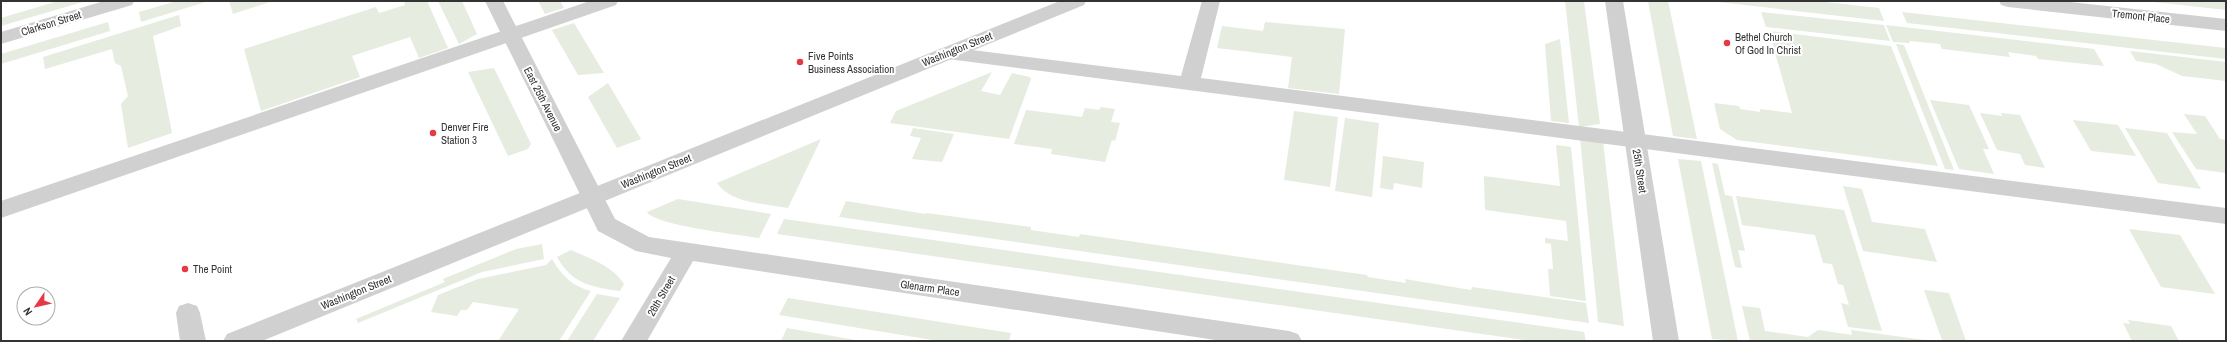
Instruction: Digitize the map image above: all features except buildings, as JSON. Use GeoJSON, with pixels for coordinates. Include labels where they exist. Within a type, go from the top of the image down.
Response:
{"type":"FeatureCollection","features":[{"type":"Feature","properties":{"kind":"street","name":"Clarkson Street"},"geometry":{"type":"LineString","coordinates":[[1,38],[125,1]]}},
{"type":"Feature","properties":{"kind":"street","name":"East 25th Avenue"},"geometry":{"type":"LineString","coordinates":[[494,1],[592,197]]}},
{"type":"Feature","properties":{"kind":"street"},"geometry":{"type":"LineString","coordinates":[[1,210],[610,1]]}},
{"type":"Feature","properties":{"kind":"street","name":"Washington Street"},"geometry":{"type":"LineString","coordinates":[[236,341],[1077,1]]}},
{"type":"Feature","properties":{"kind":"street"},"geometry":{"type":"LineString","coordinates":[[1189,84],[1211,1]]}},
{"type":"Feature","properties":{"kind":"street","name":"25th Street"},"geometry":{"type":"LineString","coordinates":[[1614,1],[1666,341]]}},
{"type":"Feature","properties":{"kind":"street","name":"Tremont Place"},"geometry":{"type":"LineString","coordinates":[[2008,1],[2226,25]]}},
{"type":"Feature","properties":{"kind":"street"},"geometry":{"type":"LineString","coordinates":[[948,53],[2226,216]]}},
{"type":"Feature","properties":{"kind":"street","name":"Glenarm Place"},"geometry":{"type":"LineString","coordinates":[[592,197],[606,225],[644,245],[1290,341]]}},
{"type":"Feature","properties":{"kind":"street","name":"26th Street"},"geometry":{"type":"LineString","coordinates":[[634,341],[687,252]]}},
{"type":"Feature","properties":{"kind":"street"},"geometry":{"type":"LineString","coordinates":[[188,313],[193,341]]}},
{"type":"Feature","properties":{"kind":"shaded area"},"geometry":{"type":"Polygon","coordinates":[[[58,1],[86,1],[1,26],[1,18],[58,1]]]}},
{"type":"Feature","properties":{"kind":"shaded area"},"geometry":{"type":"Polygon","coordinates":[[[177,1],[209,1],[141,22],[139,12],[177,1]]]}},
{"type":"Feature","properties":{"kind":"shaded area"},"geometry":{"type":"Polygon","coordinates":[[[229,1],[273,1],[233,14],[229,1]]]}},
{"type":"Feature","properties":{"kind":"shaded area"},"geometry":{"type":"Polygon","coordinates":[[[404,1],[427,1],[448,48],[419,58],[410,37],[352,56],[360,77],[261,111],[244,49],[376,7],[379,13],[405,5],[404,1]]]}},
{"type":"Feature","properties":{"kind":"shaded area"},"geometry":{"type":"Polygon","coordinates":[[[438,1],[462,1],[477,34],[459,44],[438,1]]]}},
{"type":"Feature","properties":{"kind":"shaded area"},"geometry":{"type":"Polygon","coordinates":[[[538,1],[560,1],[564,8],[545,14],[538,1]]]}},
{"type":"Feature","properties":{"kind":"shaded area"},"geometry":{"type":"Polygon","coordinates":[[[1565,1],[1584,1],[1600,124],[1579,127],[1565,1]]]}},
{"type":"Feature","properties":{"kind":"shaded area"},"geometry":{"type":"Polygon","coordinates":[[[1648,1],[1668,1],[1697,139],[1673,136],[1648,1]]]}},
{"type":"Feature","properties":{"kind":"shaded area"},"geometry":{"type":"Polygon","coordinates":[[[1709,1],[1817,1],[1879,8],[1884,21],[1709,1]]]}},
{"type":"Feature","properties":{"kind":"shaded area"},"geometry":{"type":"Polygon","coordinates":[[[2145,1],[2226,1],[2226,10],[2145,1]]]}},
{"type":"Feature","properties":{"kind":"shaded area"},"geometry":{"type":"Polygon","coordinates":[[[1761,12],[1884,25],[1890,41],[1766,27],[1761,12]]]}},
{"type":"Feature","properties":{"kind":"shaded area"},"geometry":{"type":"Polygon","coordinates":[[[1902,12],[2226,48],[2226,59],[1907,23],[1902,12]]]}},
{"type":"Feature","properties":{"kind":"shaded area"},"geometry":{"type":"Polygon","coordinates":[[[179,15],[181,26],[153,36],[172,133],[128,148],[121,104],[128,96],[121,66],[115,63],[112,49],[45,69],[43,57],[179,15]]]}},
{"type":"Feature","properties":{"kind":"shaded area"},"geometry":{"type":"Polygon","coordinates":[[[108,22],[110,31],[1,64],[1,54],[108,22]]]}},
{"type":"Feature","properties":{"kind":"shaded area"},"geometry":{"type":"Polygon","coordinates":[[[1265,22],[1345,29],[1339,94],[1288,88],[1292,57],[1217,48],[1222,26],[1263,31],[1265,22]]]}},
{"type":"Feature","properties":{"kind":"shaded area"},"geometry":{"type":"Polygon","coordinates":[[[574,23],[604,73],[578,75],[552,30],[574,23]]]}},
{"type":"Feature","properties":{"kind":"shaded area"},"geometry":{"type":"Polygon","coordinates":[[[1886,25],[2094,49],[2104,66],[2038,59],[2036,56],[2008,52],[2010,57],[1942,49],[1940,44],[1909,41],[1910,43],[1893,42],[1886,25]]]}},
{"type":"Feature","properties":{"kind":"shaded area"},"geometry":{"type":"Polygon","coordinates":[[[1769,31],[1891,46],[1938,166],[1737,140],[1720,129],[1714,103],[1739,106],[1740,109],[1760,112],[1760,109],[1792,113],[1769,31]]]}},
{"type":"Feature","properties":{"kind":"shaded area"},"geometry":{"type":"Polygon","coordinates":[[[1560,39],[1569,123],[1551,121],[1545,44],[1560,39]]]}},
{"type":"Feature","properties":{"kind":"shaded area"},"geometry":{"type":"Polygon","coordinates":[[[1896,44],[1904,45],[1954,170],[1945,169],[1896,44]]]}},
{"type":"Feature","properties":{"kind":"shaded area"},"geometry":{"type":"Polygon","coordinates":[[[2130,51],[2226,62],[2226,81],[2182,76],[2156,64],[2136,61],[2130,51]]]}},
{"type":"Feature","properties":{"kind":"shaded area"},"geometry":{"type":"Polygon","coordinates":[[[494,68],[531,144],[528,149],[508,156],[468,72],[494,68]]]}},
{"type":"Feature","properties":{"kind":"shaded area"},"geometry":{"type":"Polygon","coordinates":[[[992,72],[981,91],[1000,95],[1012,73],[1030,77],[1031,79],[1009,139],[890,123],[896,111],[992,72]]]}},
{"type":"Feature","properties":{"kind":"shaded area"},"geometry":{"type":"Polygon","coordinates":[[[608,83],[641,139],[617,148],[588,97],[608,83]]]}},
{"type":"Feature","properties":{"kind":"shaded area"},"geometry":{"type":"Polygon","coordinates":[[[1930,100],[1969,105],[1989,149],[1983,149],[1994,174],[1959,169],[1930,100]]]}},
{"type":"Feature","properties":{"kind":"shaded area"},"geometry":{"type":"Polygon","coordinates":[[[1101,107],[1115,109],[1111,122],[1120,123],[1115,141],[1112,140],[1105,162],[1051,154],[1052,149],[1014,144],[1026,110],[1082,117],[1085,108],[1099,110],[1101,107]]]}},
{"type":"Feature","properties":{"kind":"shaded area"},"geometry":{"type":"Polygon","coordinates":[[[1294,111],[1338,117],[1330,187],[1284,180],[1294,111]]]}},
{"type":"Feature","properties":{"kind":"shaded area"},"geometry":{"type":"Polygon","coordinates":[[[1980,113],[2002,116],[2001,113],[2020,115],[2045,168],[2025,165],[2020,154],[1997,150],[1980,113]]]}},
{"type":"Feature","properties":{"kind":"shaded area"},"geometry":{"type":"Polygon","coordinates":[[[2184,114],[2205,116],[2220,139],[2226,140],[2226,173],[2196,169],[2172,132],[2197,134],[2184,114]]]}},
{"type":"Feature","properties":{"kind":"shaded area"},"geometry":{"type":"Polygon","coordinates":[[[1345,118],[1379,123],[1372,197],[1335,191],[1345,118]]]}},
{"type":"Feature","properties":{"kind":"shaded area"},"geometry":{"type":"Polygon","coordinates":[[[2073,120],[2118,125],[2136,156],[2091,151],[2073,120]]]}},
{"type":"Feature","properties":{"kind":"shaded area"},"geometry":{"type":"Polygon","coordinates":[[[913,128],[954,134],[942,162],[912,159],[921,138],[910,136],[913,128]]]}},
{"type":"Feature","properties":{"kind":"shaded area"},"geometry":{"type":"Polygon","coordinates":[[[2125,128],[2167,133],[2201,189],[2158,183],[2125,128]]]}},
{"type":"Feature","properties":{"kind":"shaded area"},"geometry":{"type":"Polygon","coordinates":[[[1580,138],[1603,141],[1624,326],[1598,322],[1580,138]]]}},
{"type":"Feature","properties":{"kind":"shaded area"},"geometry":{"type":"Polygon","coordinates":[[[821,139],[788,208],[739,199],[723,190],[717,183],[821,139]]]}},
{"type":"Feature","properties":{"kind":"shaded area"},"geometry":{"type":"Polygon","coordinates":[[[1556,145],[1571,147],[1586,301],[1550,296],[1548,269],[1553,269],[1551,244],[1545,243],[1545,238],[1568,241],[1566,221],[1485,210],[1484,176],[1560,186],[1556,145]]]}},
{"type":"Feature","properties":{"kind":"shaded area"},"geometry":{"type":"Polygon","coordinates":[[[1383,156],[1424,162],[1422,188],[1394,183],[1393,190],[1380,188],[1383,156]]]}},
{"type":"Feature","properties":{"kind":"shaded area"},"geometry":{"type":"Polygon","coordinates":[[[1678,159],[1701,161],[1738,341],[1712,339],[1678,159]]]}},
{"type":"Feature","properties":{"kind":"shaded area"},"geometry":{"type":"Polygon","coordinates":[[[1712,163],[1718,164],[1725,195],[1732,196],[1745,251],[1738,250],[1742,268],[1735,267],[1712,163]]]}},
{"type":"Feature","properties":{"kind":"shaded area"},"geometry":{"type":"Polygon","coordinates":[[[1843,186],[1862,189],[1872,222],[1925,229],[1937,262],[1863,251],[1843,186]]]}},
{"type":"Feature","properties":{"kind":"shaded area"},"geometry":{"type":"Polygon","coordinates":[[[1736,196],[1844,210],[1882,331],[1848,327],[1841,303],[1849,305],[1843,285],[1838,284],[1832,264],[1823,263],[1815,235],[1742,225],[1736,196]]]}},
{"type":"Feature","properties":{"kind":"shaded area"},"geometry":{"type":"Polygon","coordinates":[[[678,199],[771,214],[759,238],[681,225],[653,217],[647,212],[678,199]]]}},
{"type":"Feature","properties":{"kind":"shaded area"},"geometry":{"type":"Polygon","coordinates":[[[846,201],[926,214],[1031,227],[1031,230],[1079,237],[1080,234],[1367,275],[1368,277],[1406,283],[1405,279],[1471,290],[1472,287],[1586,303],[1589,323],[839,217],[846,201]]]}},
{"type":"Feature","properties":{"kind":"shaded area"},"geometry":{"type":"Polygon","coordinates":[[[784,219],[1584,332],[1586,341],[1532,341],[777,234],[784,219]]]}},
{"type":"Feature","properties":{"kind":"shaded area"},"geometry":{"type":"Polygon","coordinates":[[[2129,229],[2180,235],[2215,294],[2161,287],[2129,229]]]}},
{"type":"Feature","properties":{"kind":"shaded area"},"geometry":{"type":"Polygon","coordinates":[[[542,244],[544,259],[482,272],[358,323],[356,319],[445,282],[443,279],[516,249],[542,244]]]}},
{"type":"Feature","properties":{"kind":"shaded area"},"geometry":{"type":"Polygon","coordinates":[[[571,250],[600,263],[614,272],[624,284],[620,291],[591,286],[576,279],[569,273],[557,257],[571,250]]]}},
{"type":"Feature","properties":{"kind":"shaded area"},"geometry":{"type":"Polygon","coordinates":[[[552,259],[568,280],[584,289],[591,291],[559,341],[498,341],[519,309],[473,302],[467,310],[461,310],[457,316],[431,312],[438,295],[478,279],[546,265],[552,259]]]}},
{"type":"Feature","properties":{"kind":"shaded area"},"geometry":{"type":"Polygon","coordinates":[[[1924,290],[1949,293],[1966,341],[1942,340],[1924,290]]]}},
{"type":"Feature","properties":{"kind":"shaded area"},"geometry":{"type":"Polygon","coordinates":[[[597,294],[620,298],[593,341],[567,341],[597,294]]]}},
{"type":"Feature","properties":{"kind":"shaded area"},"geometry":{"type":"Polygon","coordinates":[[[788,298],[1011,333],[1009,341],[939,341],[779,315],[788,298]]]}},
{"type":"Feature","properties":{"kind":"shaded area"},"geometry":{"type":"Polygon","coordinates":[[[1742,306],[1760,308],[1765,331],[1808,337],[1818,330],[1852,335],[1851,330],[1932,341],[1750,341],[1742,306]]]}},
{"type":"Feature","properties":{"kind":"shaded area"},"geometry":{"type":"Polygon","coordinates":[[[2128,320],[2171,326],[2179,341],[2132,341],[2123,323],[2130,324],[2128,320]]]}},
{"type":"Feature","properties":{"kind":"shaded area"},"geometry":{"type":"Polygon","coordinates":[[[787,328],[861,341],[781,341],[787,328]]]}},
{"type":"Feature","properties":{"kind":"place","name":"Bethel Church Of God In Christ"},"geometry":{"type":"Point","coordinates":[1727,43]}},
{"type":"Feature","properties":{"kind":"place","name":"Five Points Business Association"},"geometry":{"type":"Point","coordinates":[800,62]}},
{"type":"Feature","properties":{"kind":"place","name":"Denver Fire Station 3"},"geometry":{"type":"Point","coordinates":[433,133]}},
{"type":"Feature","properties":{"kind":"place","name":"The Point"},"geometry":{"type":"Point","coordinates":[185,269]}}]}
